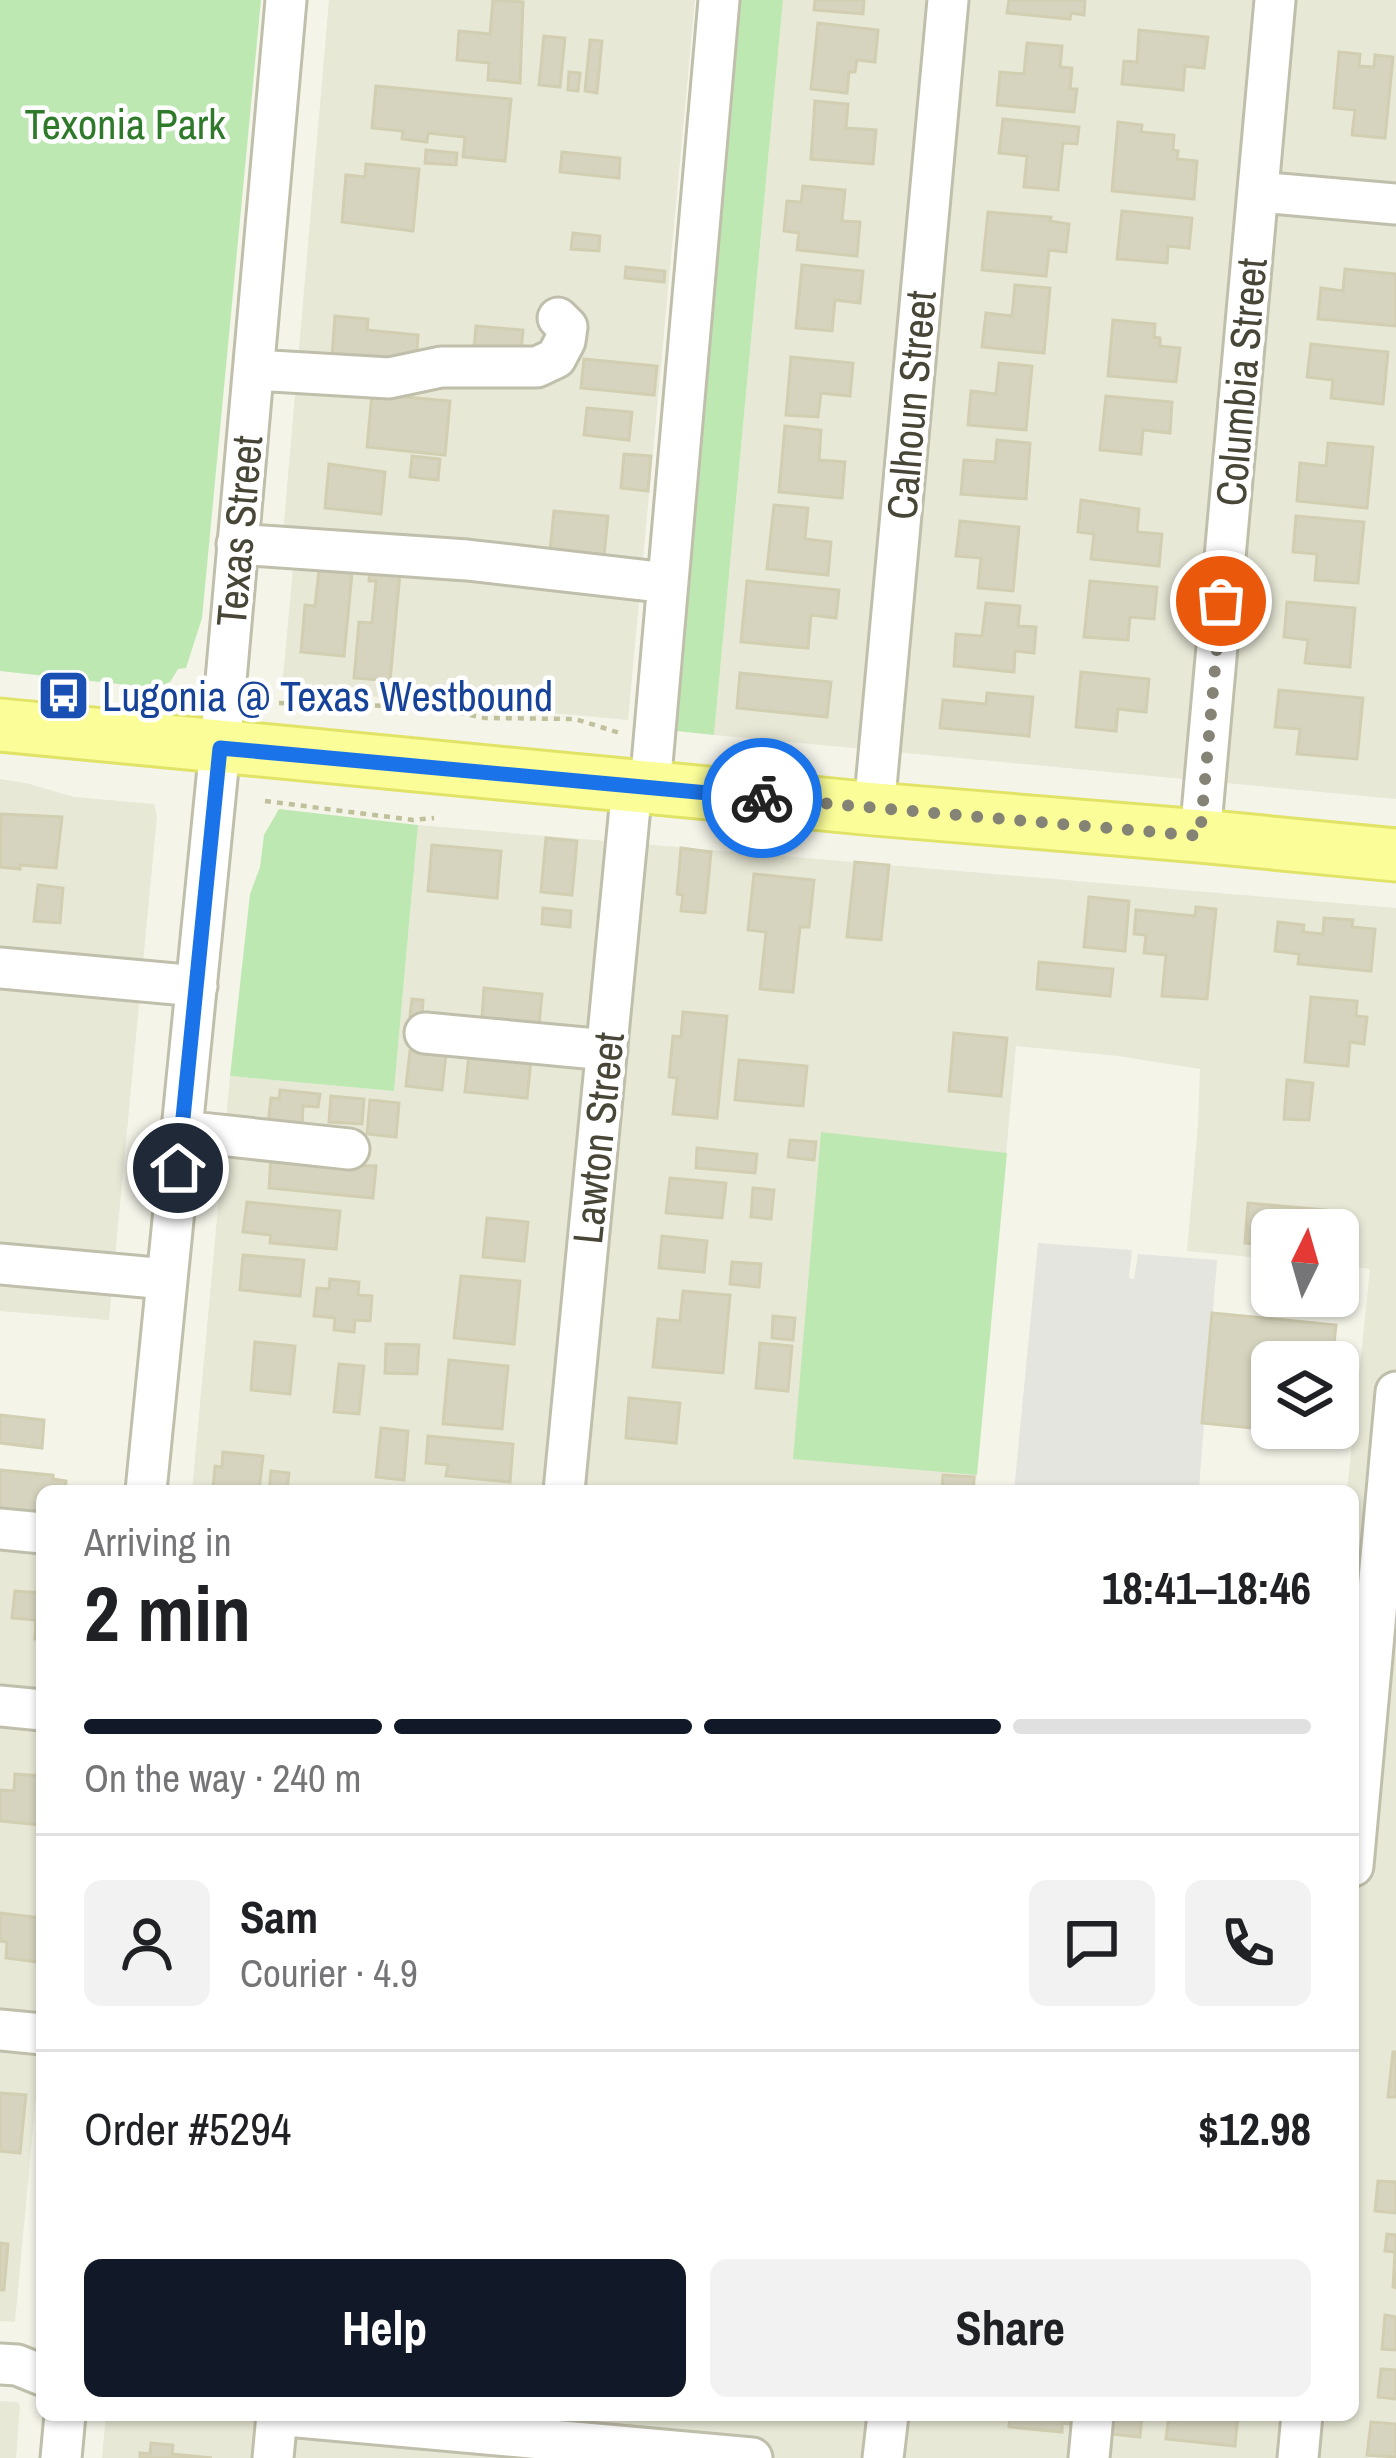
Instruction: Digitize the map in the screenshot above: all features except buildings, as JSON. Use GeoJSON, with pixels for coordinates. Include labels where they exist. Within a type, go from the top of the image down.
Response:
{"type":"FeatureCollection","features":[{"type":"Feature","properties":{"kind":"main road"},"geometry":{"type":"LineString","coordinates":[[0,725],[1396,855]]}},
{"type":"Feature","properties":{"kind":"street","name":"Texas Street"},"geometry":{"type":"LineString","coordinates":[[147,1485],[220,748],[286,0]]}},
{"type":"Feature","properties":{"kind":"street","name":"Lawton Street"},"geometry":{"type":"LineString","coordinates":[[565,1485],[607,1050],[668,583],[719,0]]}},
{"type":"Feature","properties":{"kind":"street","name":"Calhoun Street"},"geometry":{"type":"LineString","coordinates":[[874,809],[948,0]]}},
{"type":"Feature","properties":{"kind":"street","name":"Columbia Street"},"geometry":{"type":"LineString","coordinates":[[1200,836],[1275,0]]}},
{"type":"Feature","properties":{"kind":"street"},"geometry":{"type":"LineString","coordinates":[[1259,192],[1396,204]]}},
{"type":"Feature","properties":{"kind":"street"},"geometry":{"type":"LineString","coordinates":[[254,370],[389,378],[441,367],[537,367],[556,358],[566,341],[567,327],[558,318]]}},
{"type":"Feature","properties":{"kind":"street"},"geometry":{"type":"LineString","coordinates":[[237,544],[467,560],[668,583]]}},
{"type":"Feature","properties":{"kind":"street"},"geometry":{"type":"LineString","coordinates":[[0,968],[196,986]]}},
{"type":"Feature","properties":{"kind":"street"},"geometry":{"type":"LineString","coordinates":[[425,1033],[607,1050]]}},
{"type":"Feature","properties":{"kind":"street"},"geometry":{"type":"LineString","coordinates":[[182,1131],[349,1149]]}},
{"type":"Feature","properties":{"kind":"street"},"geometry":{"type":"LineString","coordinates":[[0,1264],[167,1279]]}},
{"type":"Feature","properties":{"kind":"street"},"geometry":{"type":"LineString","coordinates":[[1359,1810],[1396,1392]]}},
{"type":"Feature","properties":{"kind":"street"},"geometry":{"type":"LineString","coordinates":[[0,1529],[36,1532]]}},
{"type":"Feature","properties":{"kind":"street"},"geometry":{"type":"LineString","coordinates":[[0,1706],[36,1709]]}},
{"type":"Feature","properties":{"kind":"street"},"geometry":{"type":"LineString","coordinates":[[0,2030],[36,2033]]}},
{"type":"Feature","properties":{"kind":"street"},"geometry":{"type":"LineString","coordinates":[[0,2363],[36,2373]]}},
{"type":"Feature","properties":{"kind":"street"},"geometry":{"type":"LineString","coordinates":[[61,2458],[64,2421]]}},
{"type":"Feature","properties":{"kind":"street"},"geometry":{"type":"LineString","coordinates":[[273,2458],[276,2421]]}},
{"type":"Feature","properties":{"kind":"street"},"geometry":{"type":"LineString","coordinates":[[337,2421],[677,2455],[752,2458]]}},
{"type":"Feature","properties":{"kind":"street"},"geometry":{"type":"LineString","coordinates":[[883,2458],[887,2421]]}},
{"type":"Feature","properties":{"kind":"street"},"geometry":{"type":"LineString","coordinates":[[1089,2458],[1092,2421]]}},
{"type":"Feature","properties":{"kind":"street"},"geometry":{"type":"LineString","coordinates":[[1298,2458],[1301,2421]]}},
{"type":"Feature","properties":{"kind":"path"},"geometry":{"type":"LineString","coordinates":[[278,703],[430,706],[485,718],[575,719],[620,733]]}},
{"type":"Feature","properties":{"kind":"path"},"geometry":{"type":"LineString","coordinates":[[266,801],[413,820],[434,818]]}},
{"type":"Feature","properties":{"kind":"shaded area"},"geometry":{"type":"Polygon","coordinates":[[[329,0],[695,0],[628,720],[282,688],[294,557],[283,534],[329,0]]]}},
{"type":"Feature","properties":{"kind":"shaded area"},"geometry":{"type":"Polygon","coordinates":[[[783,0],[1396,0],[1396,799],[714,735],[783,0]]]}},
{"type":"Feature","properties":{"kind":"shaded area"},"geometry":{"type":"Polygon","coordinates":[[[0,779],[74,797],[154,804],[157,816],[109,1320],[0,1311],[0,779]]]}},
{"type":"Feature","properties":{"kind":"shaded area"},"geometry":{"type":"Polygon","coordinates":[[[418,825],[1396,908],[1396,2458],[102,2458],[105,2421],[1359,2421],[1359,1485],[1348,1485],[1351,1449],[1359,1449],[1359,1375],[1370,1269],[1359,1268],[1359,1209],[1251,1209],[1251,1257],[1187,1251],[1200,1069],[1016,1046],[976,1485],[193,1485],[230,1076],[394,1091],[418,825]]]}},
{"type":"Feature","properties":{"kind":"shaded area"},"geometry":{"type":"Polygon","coordinates":[[[1038,1243],[1132,1250],[1129,1278],[1134,1279],[1138,1254],[1217,1260],[1199,1485],[1015,1485],[1038,1243]]]}},
{"type":"Feature","properties":{"kind":"shaded area"},"geometry":{"type":"Polygon","coordinates":[[[0,1542],[36,1545],[36,2096],[15,2322],[0,2321],[0,1542]]]}},
{"type":"Feature","properties":{"kind":"shaded area"},"geometry":{"type":"Polygon","coordinates":[[[0,2401],[20,2406],[16,2458],[0,2458],[0,2401]]]}},
{"type":"Feature","properties":{"kind":"green space","name":"Texonia Park"},"geometry":{"type":"Polygon","coordinates":[[[0,0],[261,0],[202,618],[186,668],[155,688],[0,671],[0,0]]]}},
{"type":"Feature","properties":{"kind":"green space"},"geometry":{"type":"Polygon","coordinates":[[[731,0],[783,0],[714,735],[667,730],[731,0]]]}},
{"type":"Feature","properties":{"kind":"green space"},"geometry":{"type":"Polygon","coordinates":[[[279,809],[418,825],[394,1091],[230,1076],[250,894],[264,835],[279,809]]]}},
{"type":"Feature","properties":{"kind":"green space"},"geometry":{"type":"Polygon","coordinates":[[[821,1132],[1007,1153],[977,1475],[793,1459],[821,1132]]]}},
{"type":"Feature","properties":{"kind":"way so far"},"geometry":{"type":"LineString","coordinates":[[762,798],[1200,836],[1221,601]]}},
{"type":"Feature","properties":{"kind":"place","name":"Lugonia @ Texas Westbound"},"geometry":{"type":"Point","coordinates":[63,696]}},
{"type":"Feature","properties":{"kind":"route"},"geometry":{"type":"LineString","coordinates":[[178,1168],[220,748],[762,798]]}}]}
